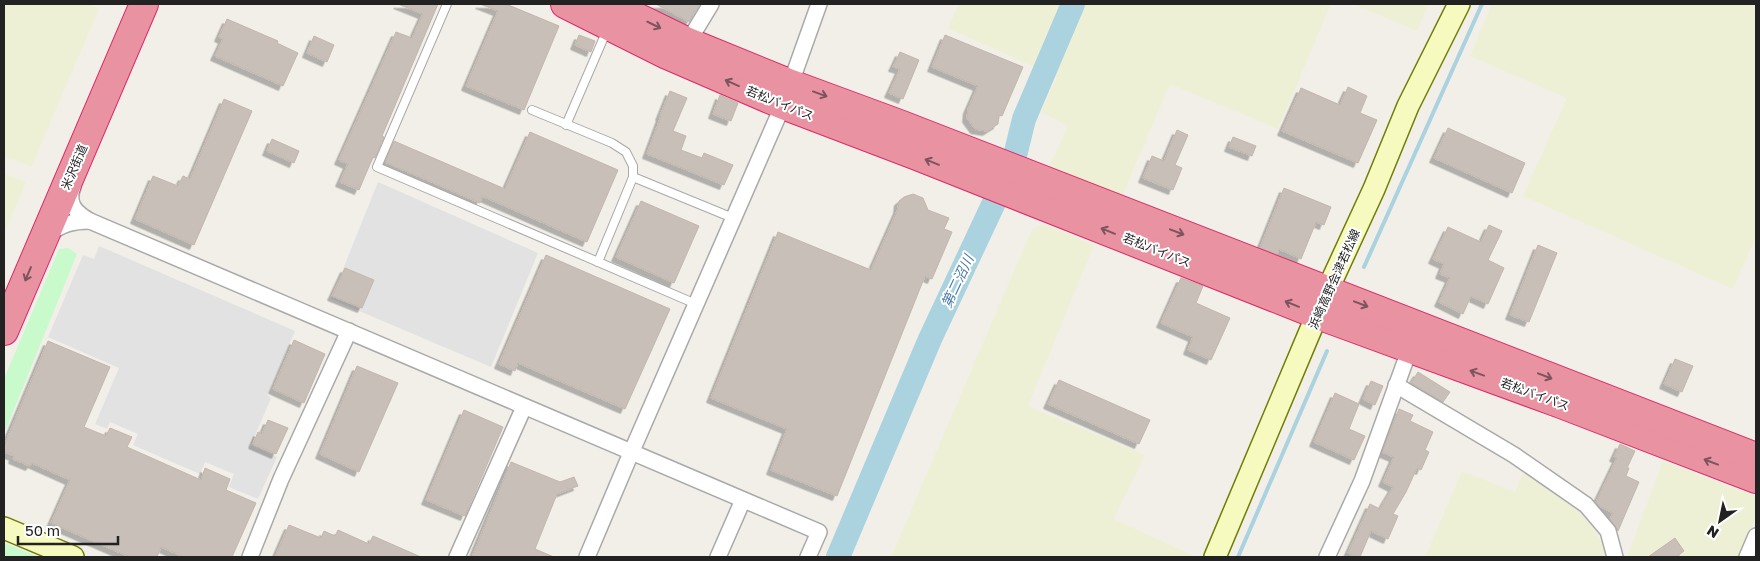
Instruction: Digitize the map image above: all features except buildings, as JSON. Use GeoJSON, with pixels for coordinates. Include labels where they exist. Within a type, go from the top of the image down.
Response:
{"type":"FeatureCollection","features":[{"type":"Feature","properties":{"kind":"highway","name":"米沢街道"},"geometry":{"type":"LineString","coordinates":[[4,286],[50,184],[125,4]]}},
{"type":"Feature","properties":{"kind":"highway","name":"米沢街道"},"geometry":{"type":"LineString","coordinates":[[4,331],[144,4]]}},
{"type":"Feature","properties":{"kind":"highway","name":"若松バイパス"},"geometry":{"type":"LineString","coordinates":[[565,4],[609,15],[688,42],[787,94]]}},
{"type":"Feature","properties":{"kind":"highway","name":"若松バイパス"},"geometry":{"type":"LineString","coordinates":[[609,15],[668,55],[787,94],[1323,303],[1756,457]]}},
{"type":"Feature","properties":{"kind":"highway","name":"若松バイパス"},"geometry":{"type":"LineString","coordinates":[[1323,303],[1410,348],[1756,479]]}},
{"type":"Feature","properties":{"kind":"main road","name":"浜崎高野会津若松線"},"geometry":{"type":"LineString","coordinates":[[1216,557],[1408,106],[1459,4]]}},
{"type":"Feature","properties":{"kind":"main road"},"geometry":{"type":"LineString","coordinates":[[4,528],[72,557]]}},
{"type":"Feature","properties":{"kind":"street"},"geometry":{"type":"LineString","coordinates":[[688,42],[711,4]]}},
{"type":"Feature","properties":{"kind":"street"},"geometry":{"type":"LineString","coordinates":[[587,557],[787,94],[820,4]]}},
{"type":"Feature","properties":{"kind":"street"},"geometry":{"type":"LineString","coordinates":[[94,122],[88,150],[72,191],[71,200],[74,209],[79,214],[631,453],[819,532],[808,557]]}},
{"type":"Feature","properties":{"kind":"street"},"geometry":{"type":"LineString","coordinates":[[41,245],[47,236],[64,224],[90,220]]}},
{"type":"Feature","properties":{"kind":"street"},"geometry":{"type":"LineString","coordinates":[[250,557],[281,479],[349,331]]}},
{"type":"Feature","properties":{"kind":"street"},"geometry":{"type":"LineString","coordinates":[[1327,557],[1362,481],[1410,348]]}},
{"type":"Feature","properties":{"kind":"street"},"geometry":{"type":"LineString","coordinates":[[1396,385],[1514,455],[1586,505],[1608,531],[1615,557]]}},
{"type":"Feature","properties":{"kind":"street"},"geometry":{"type":"LineString","coordinates":[[457,557],[524,407]]}},
{"type":"Feature","properties":{"kind":"street"},"geometry":{"type":"LineString","coordinates":[[718,557],[743,500]]}},
{"type":"Feature","properties":{"kind":"street"},"geometry":{"type":"LineString","coordinates":[[1747,557],[1756,536]]}},
{"type":"Feature","properties":{"kind":"lane"},"geometry":{"type":"LineString","coordinates":[[446,4],[377,166],[696,304]]}},
{"type":"Feature","properties":{"kind":"lane"},"geometry":{"type":"LineString","coordinates":[[566,125],[609,15]]}},
{"type":"Feature","properties":{"kind":"lane"},"geometry":{"type":"LineString","coordinates":[[532,110],[612,143],[626,152],[633,166],[634,176],[598,262]]}},
{"type":"Feature","properties":{"kind":"lane"},"geometry":{"type":"LineString","coordinates":[[634,176],[733,218]]}},
{"type":"Feature","properties":{"kind":"green space"},"geometry":{"type":"Polygon","coordinates":[[[4,4],[89,4],[99,9],[31,167],[4,156],[4,4]]]}},
{"type":"Feature","properties":{"kind":"green space"},"geometry":{"type":"Polygon","coordinates":[[[959,4],[1331,4],[1278,129],[1170,84],[1120,201],[1047,171],[1068,126],[1041,112],[1057,77],[948,28],[959,4]]]}},
{"type":"Feature","properties":{"kind":"green space"},"geometry":{"type":"Polygon","coordinates":[[[1353,4],[1429,4],[1417,31],[1353,4]]]}},
{"type":"Feature","properties":{"kind":"green space"},"geometry":{"type":"Polygon","coordinates":[[[1492,4],[1756,4],[1756,237],[1733,289],[1523,196],[1567,98],[1470,56],[1492,4]]]}},
{"type":"Feature","properties":{"kind":"green space"},"geometry":{"type":"Polygon","coordinates":[[[4,173],[26,182],[4,234],[4,173]]]}},
{"type":"Feature","properties":{"kind":"green space"},"geometry":{"type":"Polygon","coordinates":[[[1044,224],[1094,245],[1028,406],[1145,455],[1114,519],[1192,555],[1191,557],[891,557],[1032,229],[1044,224]]]}},
{"type":"Feature","properties":{"kind":"green space"},"geometry":{"type":"Polygon","coordinates":[[[68,248],[77,254],[4,434],[4,379],[59,249],[68,248]]]}},
{"type":"Feature","properties":{"kind":"green space"},"geometry":{"type":"Polygon","coordinates":[[[1663,461],[1756,496],[1756,516],[1740,557],[1627,557],[1663,461]]]}},
{"type":"Feature","properties":{"kind":"green space"},"geometry":{"type":"Polygon","coordinates":[[[1462,471],[1515,492],[1523,473],[1578,509],[1596,533],[1609,557],[1425,557],[1462,471]]]}},
{"type":"Feature","properties":{"kind":"green space"},"geometry":{"type":"Polygon","coordinates":[[[4,543],[39,557],[4,557],[4,543]]]}},
{"type":"Feature","properties":{"kind":"shaded area"},"geometry":{"type":"Polygon","coordinates":[[[378,182],[538,253],[491,367],[331,299],[378,182]]]}},
{"type":"Feature","properties":{"kind":"shaded area"},"geometry":{"type":"Polygon","coordinates":[[[99,246],[295,331],[267,395],[271,398],[251,445],[277,457],[258,499],[229,487],[234,474],[205,462],[200,474],[133,445],[138,434],[110,422],[107,429],[95,424],[119,368],[48,337],[83,255],[94,259],[99,246]]]}},
{"type":"Feature","properties":{"kind":"waterway","name":"第二沼川"},"geometry":{"type":"LineString","coordinates":[[838,557],[930,339],[1014,160],[1024,119],[1073,4]]}},
{"type":"Feature","properties":{"kind":"waterway"},"geometry":{"type":"LineString","coordinates":[[1364,267],[1482,4]]}},
{"type":"Feature","properties":{"kind":"waterway"},"geometry":{"type":"LineString","coordinates":[[1238,557],[1327,351]]}}]}
